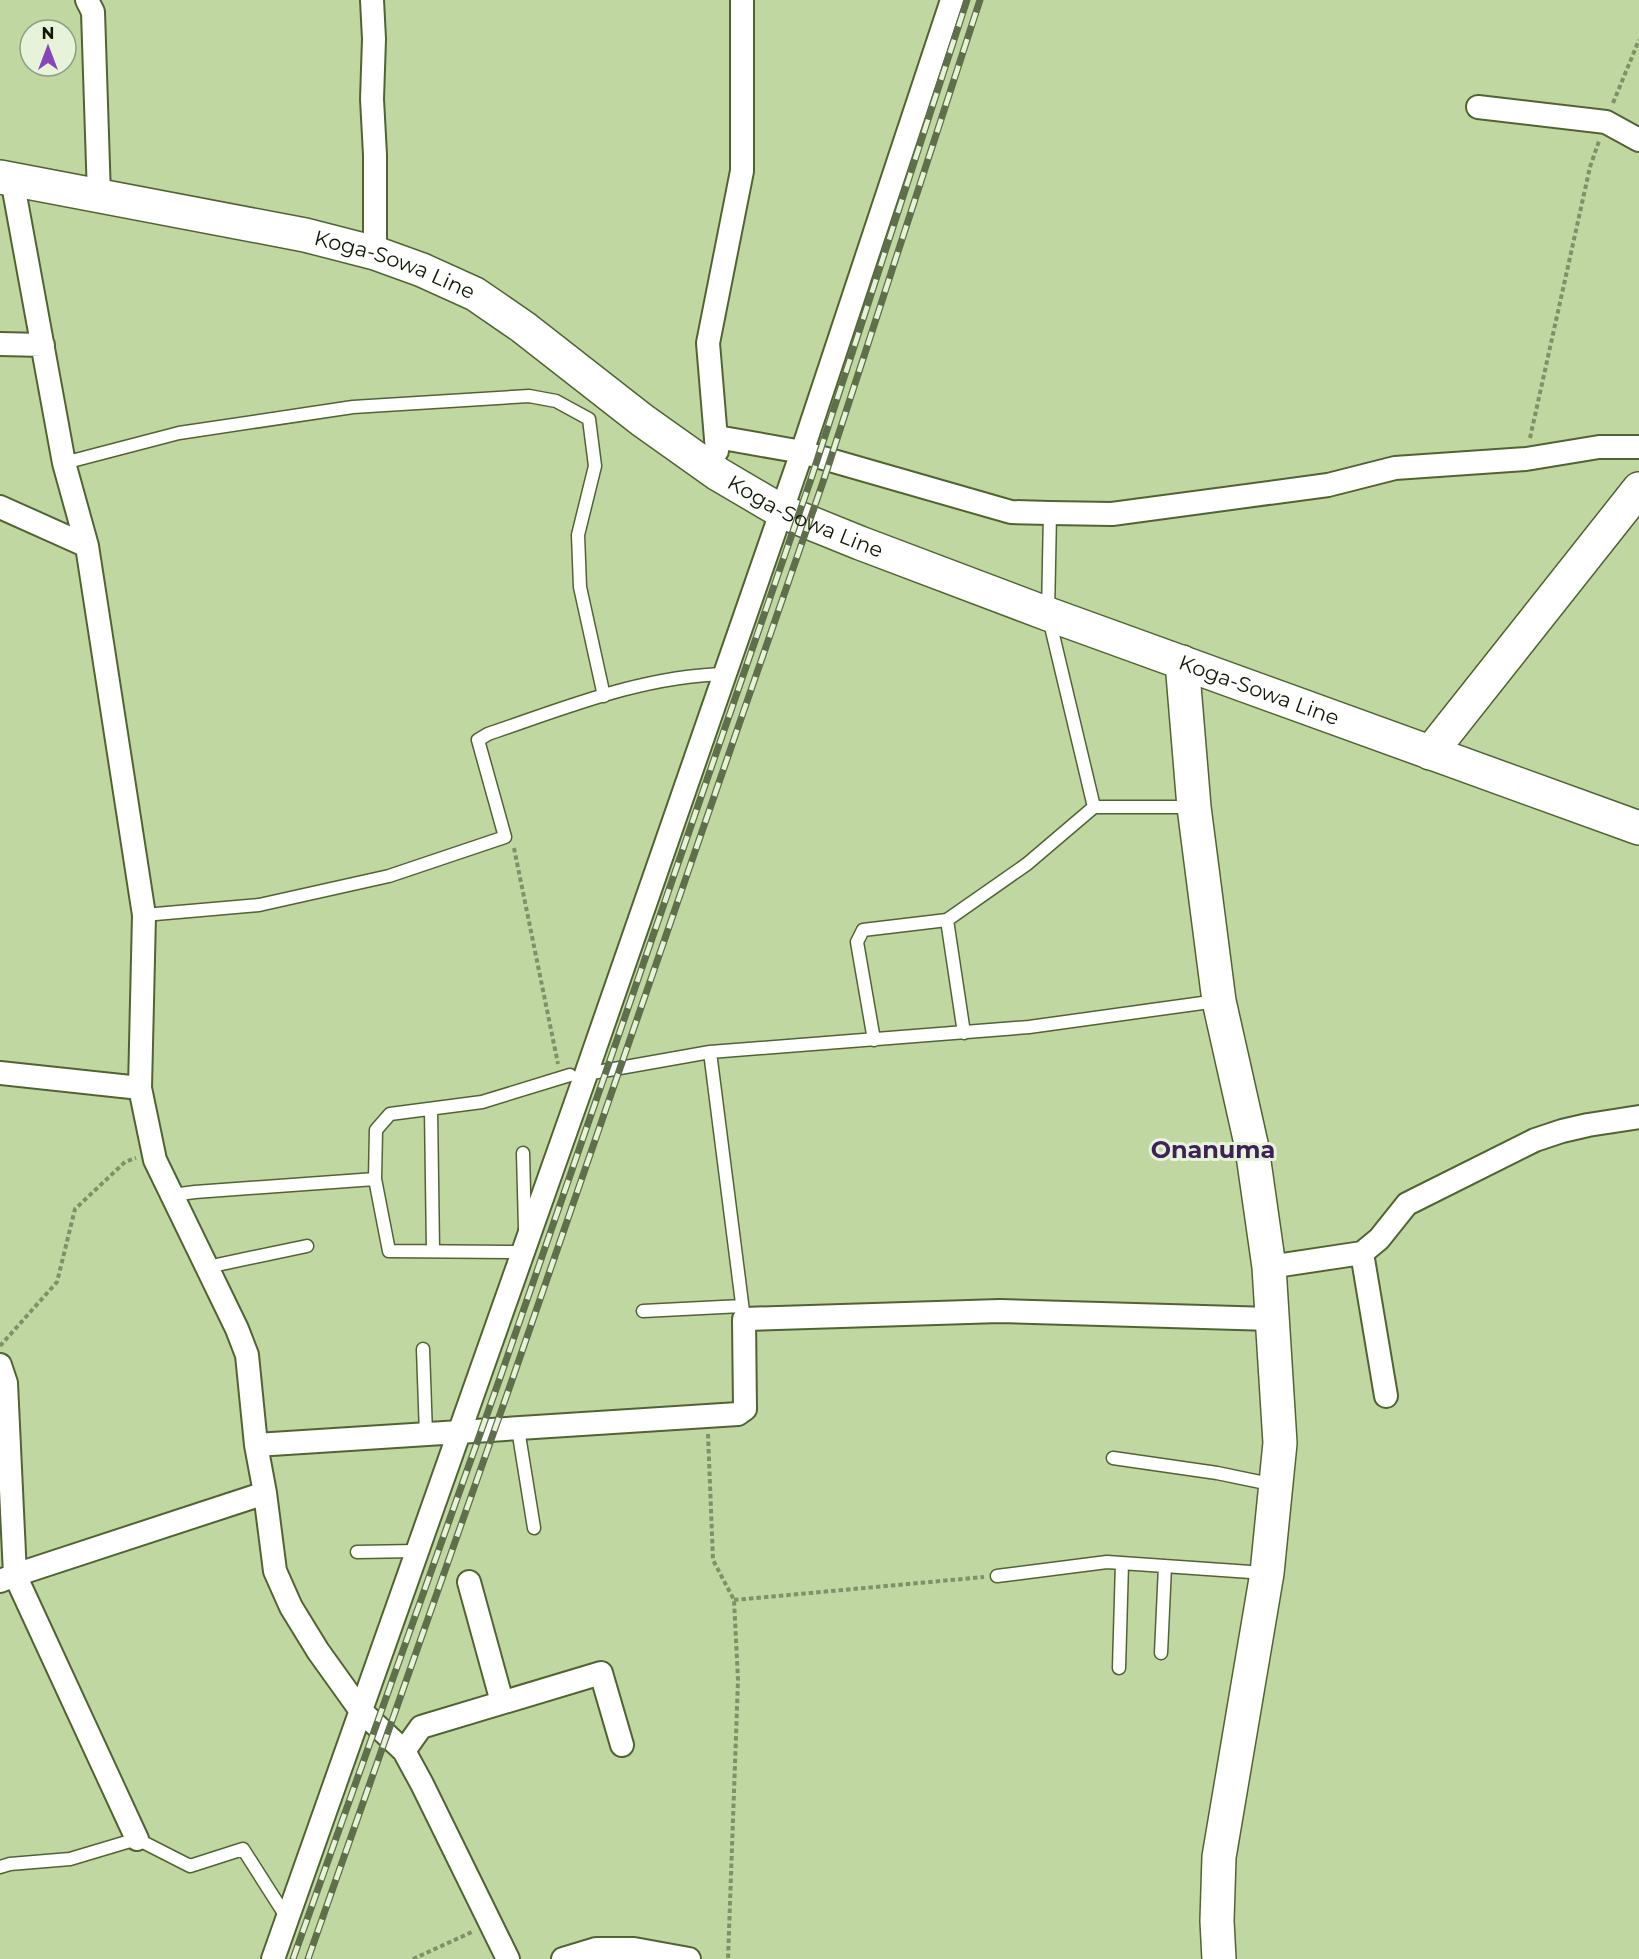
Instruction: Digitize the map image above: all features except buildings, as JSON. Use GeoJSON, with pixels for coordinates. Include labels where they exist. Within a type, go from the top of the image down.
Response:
{"type":"FeatureCollection","features":[{"type":"Feature","properties":{"kind":"main road","name":"Koga-Sowa Line"},"geometry":{"type":"LineString","coordinates":[[6,178],[305,235],[375,253],[422,270],[475,294],[523,327],[642,420],[717,474],[781,511],[1048,614],[1639,828]]}},
{"type":"Feature","properties":{"kind":"main road"},"geometry":{"type":"LineString","coordinates":[[1430,753],[1639,489]]}},
{"type":"Feature","properties":{"kind":"main road"},"geometry":{"type":"LineString","coordinates":[[1182,662],[1194,807],[1219,1001],[1252,1148],[1269,1267],[1280,1443],[1267,1573],[1219,1857],[1217,1921],[1219,1959]]}},
{"type":"Feature","properties":{"kind":"street"},"geometry":{"type":"LineString","coordinates":[[87,0],[93,12],[99,196]]}},
{"type":"Feature","properties":{"kind":"street"},"geometry":{"type":"LineString","coordinates":[[372,0],[375,253]]}},
{"type":"Feature","properties":{"kind":"street"},"geometry":{"type":"LineString","coordinates":[[717,474],[717,437],[708,343],[742,171],[742,0]]}},
{"type":"Feature","properties":{"kind":"street"},"geometry":{"type":"LineString","coordinates":[[273,1959],[524,1249],[578,1075],[725,674],[802,452],[952,0]]}},
{"type":"Feature","properties":{"kind":"street"},"geometry":{"type":"LineString","coordinates":[[1478,107],[1606,122],[1639,140]]}},
{"type":"Feature","properties":{"kind":"street"},"geometry":{"type":"LineString","coordinates":[[6,178],[43,345],[64,463],[87,546],[144,915],[140,1088],[154,1160],[237,1329],[247,1355],[256,1445],[275,1571],[291,1607],[318,1651],[361,1711],[404,1751],[508,1959]]}},
{"type":"Feature","properties":{"kind":"street"},"geometry":{"type":"LineString","coordinates":[[0,344],[43,345]]}},
{"type":"Feature","properties":{"kind":"street"},"geometry":{"type":"LineString","coordinates":[[717,437],[802,452],[1011,512],[1112,514],[1328,485],[1395,468],[1526,459],[1599,447],[1639,447]]}},
{"type":"Feature","properties":{"kind":"street"},"geometry":{"type":"LineString","coordinates":[[0,507],[87,546]]}},
{"type":"Feature","properties":{"kind":"street"},"geometry":{"type":"LineString","coordinates":[[0,1073],[140,1088]]}},
{"type":"Feature","properties":{"kind":"street"},"geometry":{"type":"LineString","coordinates":[[1269,1267],[1362,1253],[1379,1239],[1407,1204],[1535,1140],[1579,1127],[1639,1117]]}},
{"type":"Feature","properties":{"kind":"street"},"geometry":{"type":"LineString","coordinates":[[1362,1253],[1386,1396]]}},
{"type":"Feature","properties":{"kind":"street"},"geometry":{"type":"LineString","coordinates":[[256,1445],[738,1414],[745,1408],[743,1313],[1000,1311],[1271,1319]]}},
{"type":"Feature","properties":{"kind":"street"},"geometry":{"type":"LineString","coordinates":[[0,1365],[6,1383],[5,1465],[8,1578],[137,1839]]}},
{"type":"Feature","properties":{"kind":"street"},"geometry":{"type":"LineString","coordinates":[[8,1578],[265,1493]]}},
{"type":"Feature","properties":{"kind":"street"},"geometry":{"type":"LineString","coordinates":[[469,1582],[502,1702]]}},
{"type":"Feature","properties":{"kind":"street"},"geometry":{"type":"LineString","coordinates":[[404,1751],[421,1727],[601,1673],[622,1745]]}},
{"type":"Feature","properties":{"kind":"street"},"geometry":{"type":"LineString","coordinates":[[563,1959],[596,1949],[634,1949],[689,1959]]}},
{"type":"Feature","properties":{"kind":"lane"},"geometry":{"type":"LineString","coordinates":[[64,463],[179,434],[352,407],[529,396],[556,401],[589,419],[595,466],[578,535],[579,587],[604,696]]}},
{"type":"Feature","properties":{"kind":"lane"},"geometry":{"type":"LineString","coordinates":[[1050,513],[1048,614],[1094,807]]}},
{"type":"Feature","properties":{"kind":"lane"},"geometry":{"type":"LineString","coordinates":[[144,915],[259,904],[389,876],[505,837],[478,740],[488,734],[618,691],[678,678],[725,674]]}},
{"type":"Feature","properties":{"kind":"lane"},"geometry":{"type":"LineString","coordinates":[[874,1040],[857,942],[863,930],[947,920],[1027,864],[1094,807],[1194,807]]}},
{"type":"Feature","properties":{"kind":"lane"},"geometry":{"type":"LineString","coordinates":[[947,920],[964,1033]]}},
{"type":"Feature","properties":{"kind":"lane"},"geometry":{"type":"LineString","coordinates":[[523,1153],[524,1249],[388,1251],[375,1179],[376,1130],[390,1114],[482,1102],[578,1075],[710,1052],[1029,1027],[1219,1001]]}},
{"type":"Feature","properties":{"kind":"lane"},"geometry":{"type":"LineString","coordinates":[[643,1311],[743,1313],[710,1052]]}},
{"type":"Feature","properties":{"kind":"lane"},"geometry":{"type":"LineString","coordinates":[[430,1109],[433,1251]]}},
{"type":"Feature","properties":{"kind":"lane"},"geometry":{"type":"LineString","coordinates":[[171,1195],[375,1179]]}},
{"type":"Feature","properties":{"kind":"lane"},"geometry":{"type":"LineString","coordinates":[[207,1267],[307,1246]]}},
{"type":"Feature","properties":{"kind":"lane"},"geometry":{"type":"LineString","coordinates":[[423,1349],[426,1435]]}},
{"type":"Feature","properties":{"kind":"lane"},"geometry":{"type":"LineString","coordinates":[[518,1429],[534,1528]]}},
{"type":"Feature","properties":{"kind":"lane"},"geometry":{"type":"LineString","coordinates":[[1113,1458],[1217,1473],[1276,1485]]}},
{"type":"Feature","properties":{"kind":"lane"},"geometry":{"type":"LineString","coordinates":[[357,1551],[417,1551]]}},
{"type":"Feature","properties":{"kind":"lane"},"geometry":{"type":"LineString","coordinates":[[998,1576],[1107,1562],[1267,1573]]}},
{"type":"Feature","properties":{"kind":"lane"},"geometry":{"type":"LineString","coordinates":[[1119,1668],[1122,1563]]}},
{"type":"Feature","properties":{"kind":"lane"},"geometry":{"type":"LineString","coordinates":[[1161,1653],[1164,1566]]}},
{"type":"Feature","properties":{"kind":"lane"},"geometry":{"type":"LineString","coordinates":[[0,1867],[10,1864],[70,1859],[137,1839],[190,1866],[243,1849],[287,1918]]}},
{"type":"Feature","properties":{"kind":"path"},"geometry":{"type":"LineString","coordinates":[[1526,459],[1590,167]]}},
{"type":"Feature","properties":{"kind":"path"},"geometry":{"type":"LineString","coordinates":[[505,837],[512,842],[515,852],[559,1065],[565,1074],[578,1075]]}},
{"type":"Feature","properties":{"kind":"path"},"geometry":{"type":"LineString","coordinates":[[0,1347],[57,1282],[75,1209],[125,1162],[153,1151]]}},
{"type":"Feature","properties":{"kind":"path"},"geometry":{"type":"LineString","coordinates":[[707,1416],[713,1560],[734,1600],[738,1680],[728,1959]]}},
{"type":"Feature","properties":{"kind":"path"},"geometry":{"type":"LineString","coordinates":[[734,1600],[998,1576]]}},
{"type":"Feature","properties":{"kind":"path"},"geometry":{"type":"LineString","coordinates":[[413,1959],[490,1923]]}},
{"type":"Feature","properties":{"kind":"railway"},"geometry":{"type":"LineString","coordinates":[[293,1959],[500,1378],[810,482],[967,0]]}},
{"type":"Feature","properties":{"kind":"railway"},"geometry":{"type":"LineString","coordinates":[[308,1959],[510,1386],[823,482],[980,0]]}},
{"type":"Feature","properties":{"kind":"district","name":"Onanuma"},"geometry":{"type":"Point","coordinates":[1213,1150]}}]}
